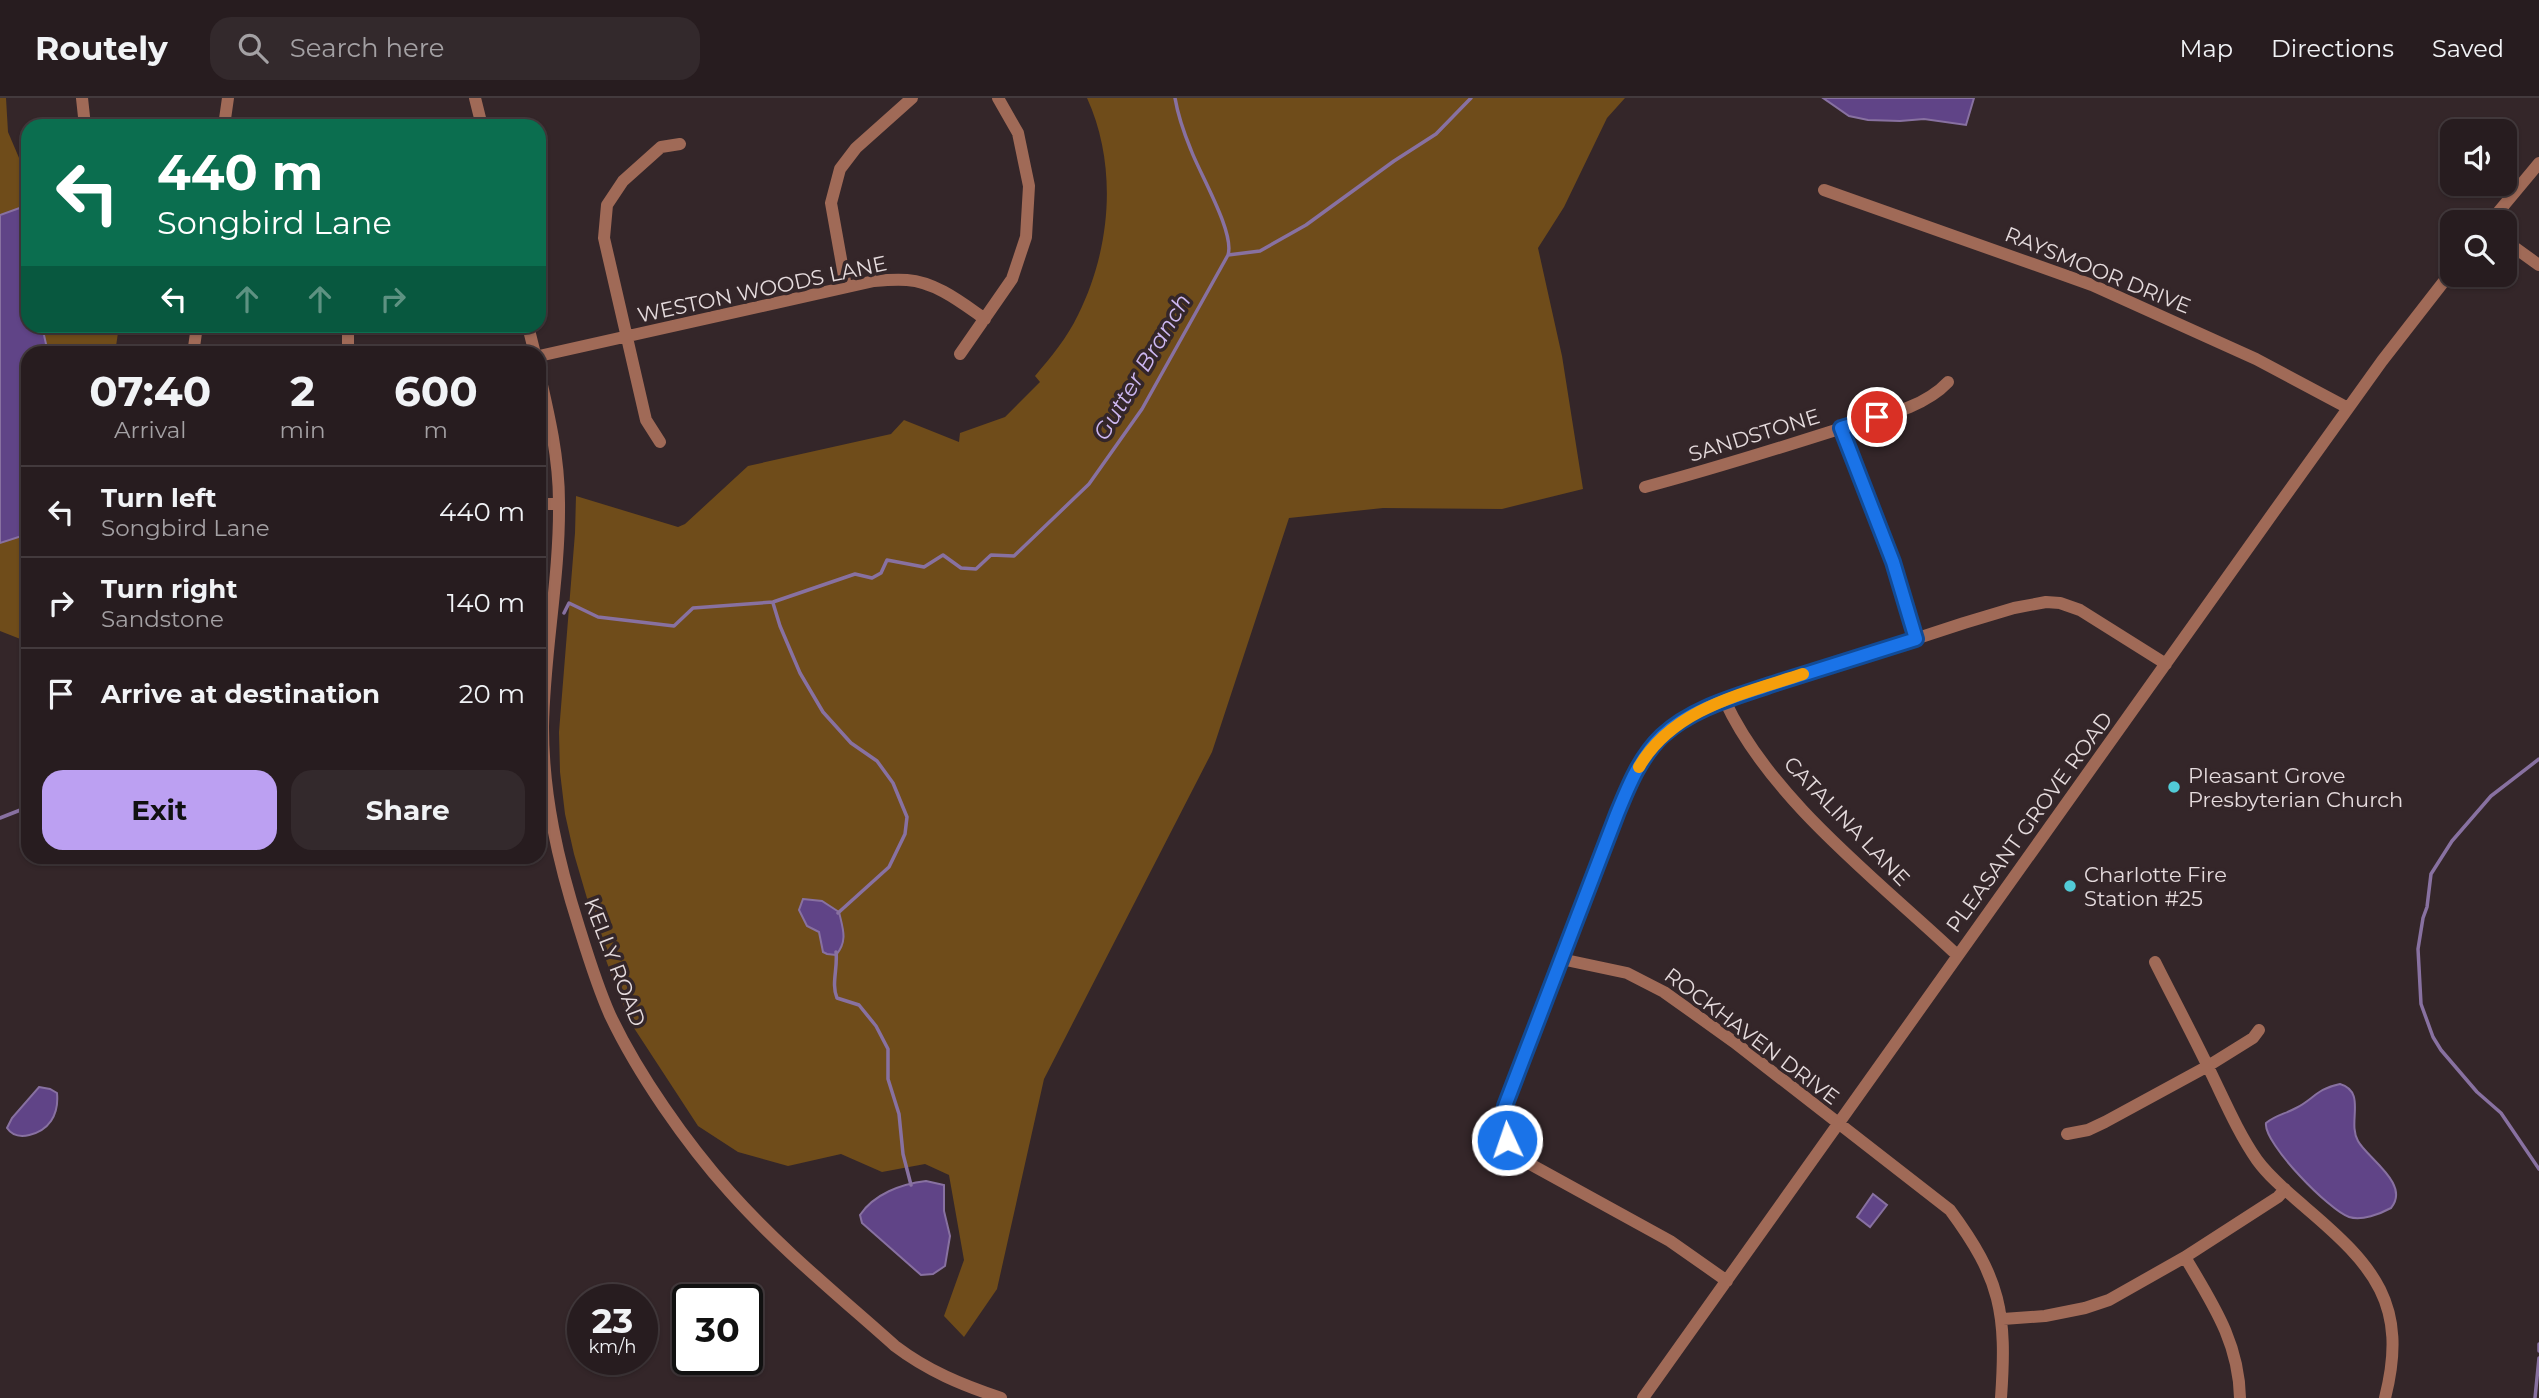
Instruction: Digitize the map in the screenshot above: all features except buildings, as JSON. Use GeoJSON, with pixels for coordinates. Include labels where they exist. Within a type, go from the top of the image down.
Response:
{"type":"FeatureCollection","features":[{"type":"Feature","properties":{"kind":"street"},"geometry":{"type":"LineString","coordinates":[[82,98],[84,119]]}},
{"type":"Feature","properties":{"kind":"street"},"geometry":{"type":"LineString","coordinates":[[226,119],[228,98]]}},
{"type":"Feature","properties":{"kind":"street"},"geometry":{"type":"LineString","coordinates":[[475,98],[480,119]]}},
{"type":"Feature","properties":{"kind":"street"},"geometry":{"type":"LineString","coordinates":[[846,287],[831,203],[840,169],[856,148],[912,98]]}},
{"type":"Feature","properties":{"kind":"street"},"geometry":{"type":"LineString","coordinates":[[960,354],[1012,279],[1026,237],[1029,186],[1018,133],[998,98]]}},
{"type":"Feature","properties":{"kind":"street"},"geometry":{"type":"LineString","coordinates":[[660,442],[646,420],[604,237],[607,205],[623,181],[661,147],[680,144]]}},
{"type":"Feature","properties":{"kind":"street"},"geometry":{"type":"LineString","coordinates":[[2500,210],[2539,163]]}},
{"type":"Feature","properties":{"kind":"street","name":"RAYSMOOR DRIVE"},"geometry":{"type":"LineString","coordinates":[[1824,190],[2092,285],[2256,359],[2348,408]]}},
{"type":"Feature","properties":{"kind":"street"},"geometry":{"type":"LineString","coordinates":[[2517,249],[2539,265]]}},
{"type":"Feature","properties":{"kind":"street","name":"WESTON WOODS LANE"},"geometry":{"type":"LineString","coordinates":[[546,353],[874,281],[909,280],[926,284],[946,293],[985,319]]}},
{"type":"Feature","properties":{"kind":"street","name":"PLEASANT GROVE ROAD"},"geometry":{"type":"LineString","coordinates":[[1643,1398],[2348,408],[2440,287]]}},
{"type":"Feature","properties":{"kind":"street","name":"SANDSTONE"},"geometry":{"type":"LineString","coordinates":[[1645,488],[1735,463],[1896,412],[1927,399],[1948,382]]}},
{"type":"Feature","properties":{"kind":"street","name":"KELLY ROAD"},"geometry":{"type":"LineString","coordinates":[[546,404],[554,440],[559,504],[546,669]]}},
{"type":"Feature","properties":{"kind":"street"},"geometry":{"type":"LineString","coordinates":[[1841,428],[1893,562],[1916,639]]}},
{"type":"Feature","properties":{"kind":"street"},"geometry":{"type":"LineString","coordinates":[[546,504],[559,504]]}},
{"type":"Feature","properties":{"kind":"street"},"geometry":{"type":"LineString","coordinates":[[1727,1281],[1670,1241],[1530,1164],[1516,1154],[1503,1127],[1505,1106],[1617,814],[1641,764],[1661,737],[1694,713],[2014,608],[2046,602],[2060,603],[2098,620],[2165,664]]}},
{"type":"Feature","properties":{"kind":"street","name":"CATALINA LANE"},"geometry":{"type":"LineString","coordinates":[[1725,701],[1751,744],[1787,791],[1853,859],[1957,955]]}},
{"type":"Feature","properties":{"kind":"street","name":"KELLY ROAD"},"geometry":{"type":"LineString","coordinates":[[546,779],[554,839],[566,887],[610,1015],[644,1074],[684,1133],[707,1164],[762,1224],[895,1346],[941,1376],[1001,1398]]}},
{"type":"Feature","properties":{"kind":"street","name":"ROCKHAVEN DRIVE"},"geometry":{"type":"LineString","coordinates":[[1561,959],[1627,973],[1664,992],[1734,1042],[1950,1210],[1972,1240],[1990,1274],[2003,1319],[2001,1398]]}},
{"type":"Feature","properties":{"kind":"street"},"geometry":{"type":"LineString","coordinates":[[2155,962],[2258,1162],[2355,1251],[2377,1281],[2388,1308],[2393,1338],[2392,1370],[2385,1398]]}},
{"type":"Feature","properties":{"kind":"street"},"geometry":{"type":"LineString","coordinates":[[2067,1134],[2088,1130],[2207,1066],[2253,1038],[2259,1030]]}},
{"type":"Feature","properties":{"kind":"street"},"geometry":{"type":"LineString","coordinates":[[2003,1319],[2085,1308],[2109,1300],[2185,1256],[2278,1197],[2285,1189]]}},
{"type":"Feature","properties":{"kind":"street"},"geometry":{"type":"LineString","coordinates":[[2185,1256],[2226,1330],[2235,1353],[2240,1398]]}},
{"type":"Feature","properties":{"kind":"shaded area"},"geometry":{"type":"Polygon","coordinates":[[[0,98],[6,98],[8,132],[21,163],[21,208],[0,215],[0,98]]]}},
{"type":"Feature","properties":{"kind":"shaded area"},"geometry":{"type":"Polygon","coordinates":[[[1087,98],[1625,98],[1607,118],[1564,207],[1538,248],[1562,356],[1583,489],[1502,509],[1383,508],[1289,518],[1212,752],[1044,1079],[997,1289],[964,1337],[944,1316],[964,1260],[949,1175],[925,1164],[882,1172],[841,1154],[788,1166],[738,1152],[698,1126],[634,1028],[601,946],[574,854],[565,814],[560,772],[559,732],[576,496],[678,527],[685,524],[748,466],[891,434],[904,420],[959,442],[960,433],[1005,417],[1040,382],[1035,376],[1074,323],[1098,263],[1104,235],[1106,179],[1097,124],[1087,98]]]}},
{"type":"Feature","properties":{"kind":"shaded area"},"geometry":{"type":"Polygon","coordinates":[[[1823,98],[1974,98],[1966,125],[1924,119],[1868,120],[1849,116],[1823,98]]]}},
{"type":"Feature","properties":{"kind":"shaded area"},"geometry":{"type":"Polygon","coordinates":[[[21,208],[21,333],[44,333],[46,346],[21,346],[21,536],[0,543],[0,215],[21,208]]]}},
{"type":"Feature","properties":{"kind":"shaded area"},"geometry":{"type":"Polygon","coordinates":[[[44,333],[118,333],[116,346],[46,346],[44,333]]]}},
{"type":"Feature","properties":{"kind":"shaded area"},"geometry":{"type":"Polygon","coordinates":[[[21,536],[21,639],[0,631],[0,543],[21,536]]]}},
{"type":"Feature","properties":{"kind":"shaded area"},"geometry":{"type":"Polygon","coordinates":[[[803,899],[822,901],[839,912],[843,940],[836,955],[823,952],[819,932],[807,926],[799,910],[803,899]]]}},
{"type":"Feature","properties":{"kind":"shaded area"},"geometry":{"type":"Polygon","coordinates":[[[2340,1084],[2353,1094],[2354,1125],[2358,1141],[2392,1181],[2396,1190],[2396,1199],[2391,1208],[2376,1215],[2349,1217],[2328,1203],[2286,1160],[2268,1133],[2266,1123],[2273,1118],[2340,1084]]]}},
{"type":"Feature","properties":{"kind":"shaded area"},"geometry":{"type":"Polygon","coordinates":[[[39,1087],[57,1093],[57,1107],[51,1121],[36,1133],[23,1136],[11,1133],[7,1128],[12,1118],[39,1087]]]}},
{"type":"Feature","properties":{"kind":"shaded area"},"geometry":{"type":"Polygon","coordinates":[[[926,1181],[944,1185],[944,1211],[950,1236],[945,1266],[933,1274],[921,1275],[862,1223],[860,1215],[873,1201],[889,1191],[926,1181]]]}},
{"type":"Feature","properties":{"kind":"shaded area"},"geometry":{"type":"Polygon","coordinates":[[[1873,1194],[1887,1205],[1870,1227],[1857,1217],[1873,1194]]]}},
{"type":"Feature","properties":{"kind":"waterway","name":"Gutter Branch"},"geometry":{"type":"LineString","coordinates":[[564,613],[569,603],[598,617],[674,626],[693,608],[773,602],[855,574],[872,578],[881,573],[887,560],[924,567],[943,555],[961,568],[976,569],[991,555],[1014,556],[1089,484],[1142,409],[1228,255],[1229,245],[1222,218],[1188,144],[1175,98]]}},
{"type":"Feature","properties":{"kind":"waterway"},"geometry":{"type":"LineString","coordinates":[[1228,255],[1260,251],[1306,225],[1436,134],[1471,98]]}},
{"type":"Feature","properties":{"kind":"waterway"},"geometry":{"type":"LineString","coordinates":[[773,603],[800,673],[823,712],[851,743],[877,761],[893,783],[907,817],[905,834],[889,867],[838,913]]}},
{"type":"Feature","properties":{"kind":"waterway"},"geometry":{"type":"LineString","coordinates":[[2539,759],[2491,796],[2452,841],[2431,874],[2418,949],[2421,1004],[2433,1037],[2477,1092],[2501,1113],[2539,1169]]}},
{"type":"Feature","properties":{"kind":"waterway","name":"Gutter Branch"},"geometry":{"type":"LineString","coordinates":[[0,818],[21,810]]}},
{"type":"Feature","properties":{"kind":"waterway"},"geometry":{"type":"LineString","coordinates":[[836,952],[837,998],[859,1005],[876,1026],[888,1049],[888,1079],[899,1114],[903,1154],[911,1185]]}},
{"type":"Feature","properties":{"kind":"waterway"},"geometry":{"type":"LineString","coordinates":[[2539,1344],[2539,1351]]}},
{"type":"Feature","properties":{"kind":"waterway"},"geometry":{"type":"LineString","coordinates":[[2535,1398],[2539,1358]]}},
{"type":"Feature","properties":{"kind":"slow traffic"},"geometry":{"type":"LineString","coordinates":[[1639,767],[1661,737],[1694,713],[1803,674]]}},
{"type":"Feature","properties":{"kind":"place","name":"Pleasant Grove Presbyterian Church"},"geometry":{"type":"Point","coordinates":[2174,787]}},
{"type":"Feature","properties":{"kind":"place","name":"Charlotte Fire Station #25"},"geometry":{"type":"Point","coordinates":[2070,886]}},
{"type":"Feature","properties":{"kind":"route"},"geometry":{"type":"LineString","coordinates":[[1507,1140],[1503,1117],[1517,1071],[1617,814],[1629,786],[1650,750],[1661,737],[1694,713],[1801,675],[1916,639],[1893,562],[1841,428],[1877,417]]}}]}
